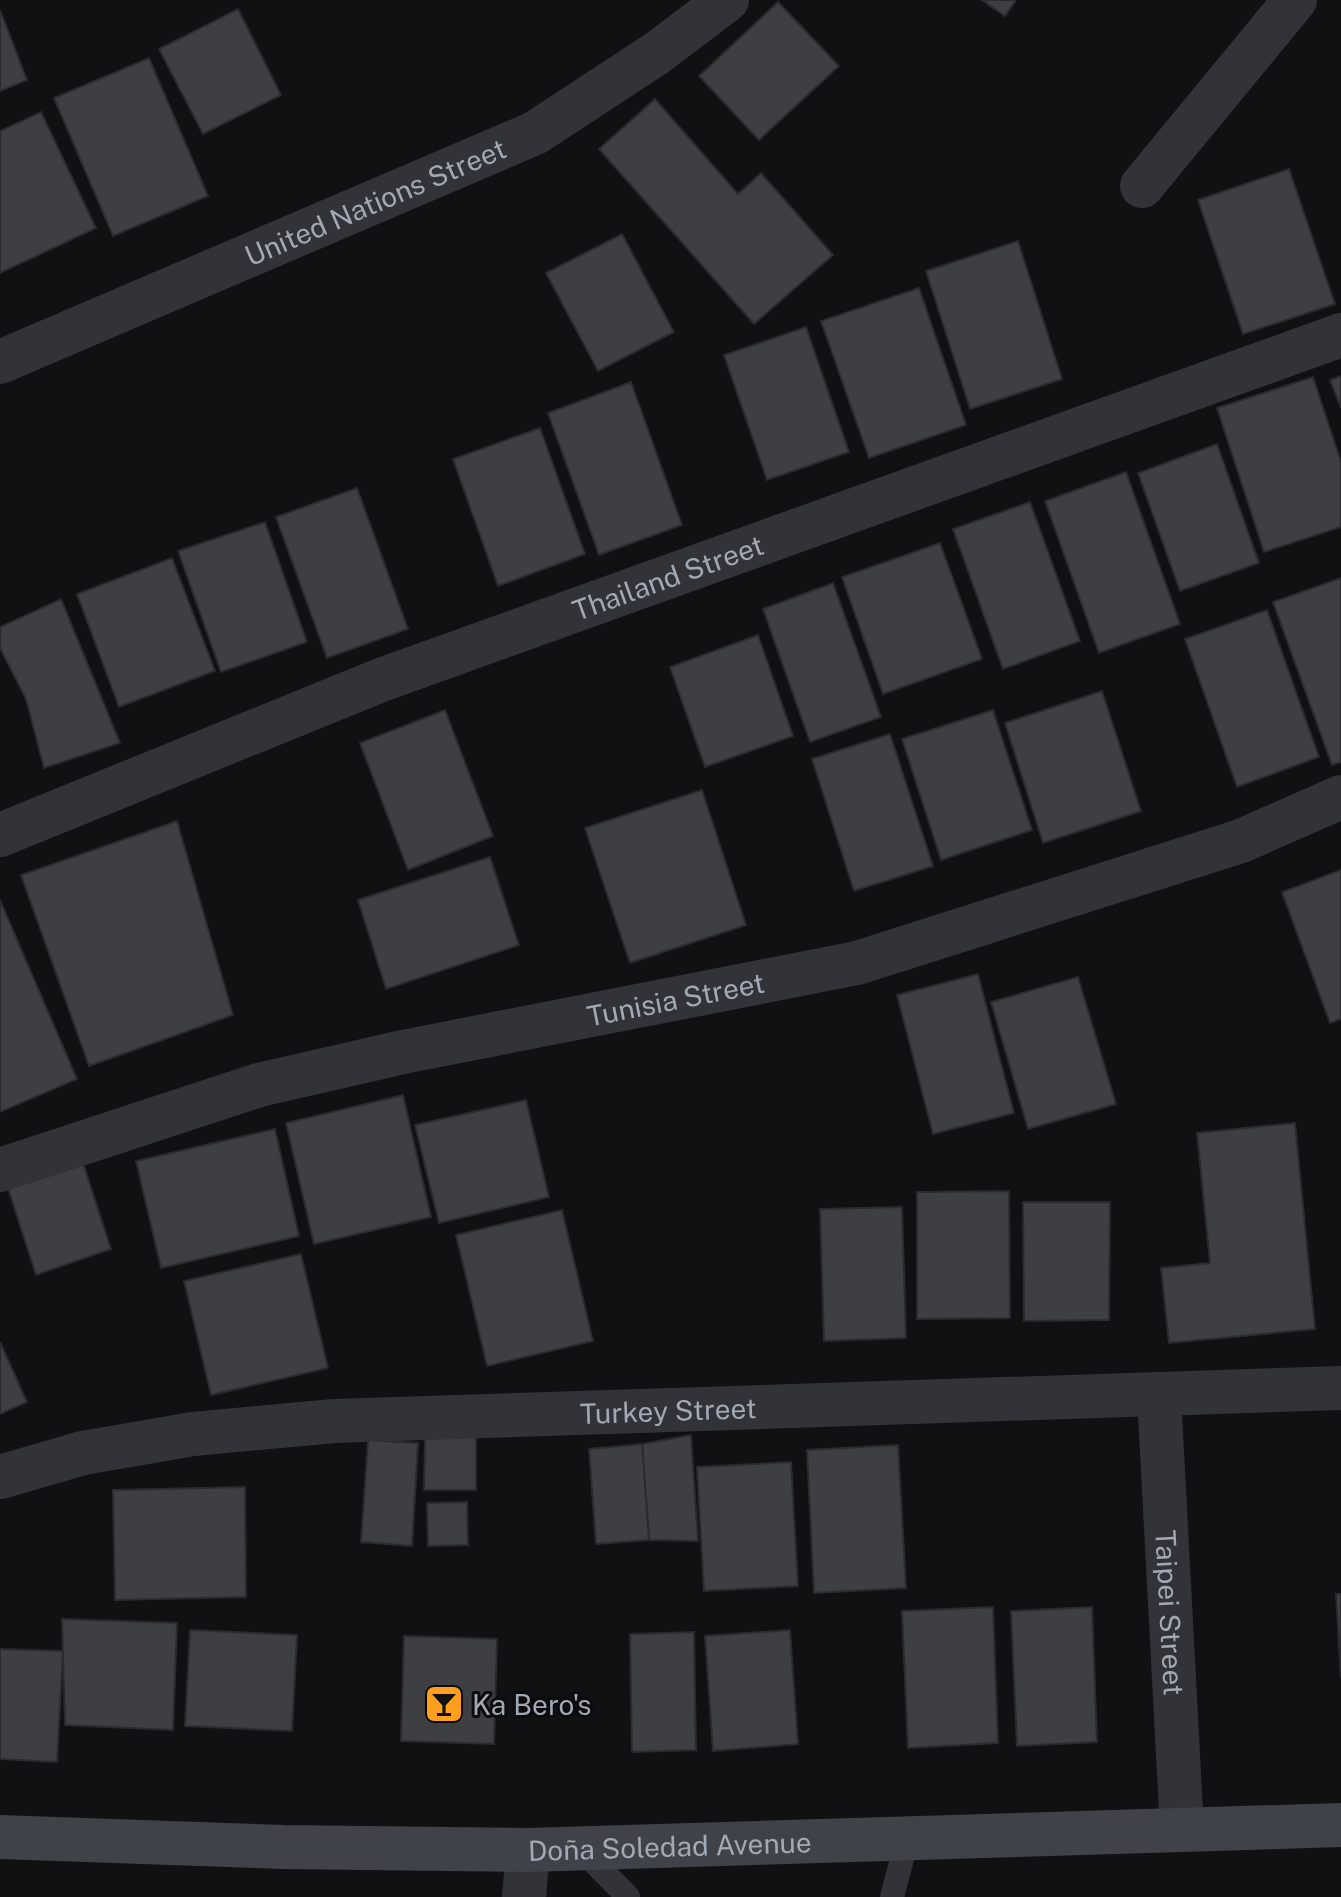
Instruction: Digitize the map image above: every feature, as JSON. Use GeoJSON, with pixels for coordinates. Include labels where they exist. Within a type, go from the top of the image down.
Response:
{"type":"FeatureCollection","features":[{"type":"Feature","properties":{"kind":"main road","name":"Doña Soledad Avenue"},"geometry":{"type":"LineString","coordinates":[[0,1837],[283,1847],[528,1850],[1341,1825]]}},
{"type":"Feature","properties":{"kind":"street","name":"United Nations Street"},"geometry":{"type":"LineString","coordinates":[[0,362],[535,133],[657,53],[727,0]]}},
{"type":"Feature","properties":{"kind":"street"},"geometry":{"type":"LineString","coordinates":[[1142,186],[1295,0]]}},
{"type":"Feature","properties":{"kind":"street","name":"Thailand Street"},"geometry":{"type":"LineString","coordinates":[[0,835],[381,680],[1341,335]]}},
{"type":"Feature","properties":{"kind":"street","name":"Tunisia Street"},"geometry":{"type":"LineString","coordinates":[[0,1170],[259,1085],[403,1052],[857,963],[1241,841],[1341,797]]}},
{"type":"Feature","properties":{"kind":"street","name":"Turkey Street"},"geometry":{"type":"LineString","coordinates":[[0,1477],[83,1453],[177,1437],[334,1421],[1341,1388]]}},
{"type":"Feature","properties":{"kind":"street","name":"Taipei Street"},"geometry":{"type":"LineString","coordinates":[[1159,1395],[1182,1830]]}},
{"type":"Feature","properties":{"kind":"street"},"geometry":{"type":"LineString","coordinates":[[524,1897],[528,1850]]}},
{"type":"Feature","properties":{"kind":"lane"},"geometry":{"type":"LineString","coordinates":[[892,1897],[907,1840]]}},
{"type":"Feature","properties":{"kind":"lane"},"geometry":{"type":"LineString","coordinates":[[581,1849],[628,1897]]}},
{"type":"Feature","properties":{"kind":"building"},"geometry":{"type":"Polygon","coordinates":[[[982,0],[1016,0],[1005,16],[982,0]]]}},
{"type":"Feature","properties":{"kind":"building"},"geometry":{"type":"Polygon","coordinates":[[[778,2],[839,66],[759,140],[699,76],[778,2]]]}},
{"type":"Feature","properties":{"kind":"building"},"geometry":{"type":"Polygon","coordinates":[[[238,9],[281,95],[203,134],[159,49],[238,9]]]}},
{"type":"Feature","properties":{"kind":"building"},"geometry":{"type":"Polygon","coordinates":[[[0,10],[27,80],[0,91],[0,10]]]}},
{"type":"Feature","properties":{"kind":"building"},"geometry":{"type":"Polygon","coordinates":[[[149,58],[208,196],[113,236],[54,98],[149,58]]]}},
{"type":"Feature","properties":{"kind":"building"},"geometry":{"type":"Polygon","coordinates":[[[655,99],[738,194],[761,173],[833,255],[754,324],[599,149],[655,99]]]}},
{"type":"Feature","properties":{"kind":"building"},"geometry":{"type":"Polygon","coordinates":[[[41,112],[96,228],[0,273],[0,131],[41,112]]]}},
{"type":"Feature","properties":{"kind":"building"},"geometry":{"type":"Polygon","coordinates":[[[1289,169],[1335,304],[1243,334],[1198,200],[1289,169]]]}},
{"type":"Feature","properties":{"kind":"building"},"geometry":{"type":"Polygon","coordinates":[[[622,234],[674,332],[598,371],[546,273],[622,234]]]}},
{"type":"Feature","properties":{"kind":"building"},"geometry":{"type":"Polygon","coordinates":[[[1018,241],[1062,379],[970,409],[926,271],[1018,241]]]}},
{"type":"Feature","properties":{"kind":"building"},"geometry":{"type":"Polygon","coordinates":[[[919,288],[966,425],[869,458],[821,321],[919,288]]]}},
{"type":"Feature","properties":{"kind":"building"},"geometry":{"type":"Polygon","coordinates":[[[806,327],[849,452],[767,480],[724,355],[806,327]]]}},
{"type":"Feature","properties":{"kind":"building"},"geometry":{"type":"Polygon","coordinates":[[[1341,376],[1341,408],[1330,380],[1341,376]]]}},
{"type":"Feature","properties":{"kind":"building"},"geometry":{"type":"Polygon","coordinates":[[[1313,377],[1341,462],[1341,527],[1264,552],[1217,408],[1313,377]]]}},
{"type":"Feature","properties":{"kind":"building"},"geometry":{"type":"Polygon","coordinates":[[[631,382],[682,525],[599,555],[548,413],[631,382]]]}},
{"type":"Feature","properties":{"kind":"building"},"geometry":{"type":"Polygon","coordinates":[[[540,428],[585,554],[498,586],[453,459],[540,428]]]}},
{"type":"Feature","properties":{"kind":"building"},"geometry":{"type":"Polygon","coordinates":[[[1217,444],[1259,563],[1180,591],[1138,473],[1217,444]]]}},
{"type":"Feature","properties":{"kind":"building"},"geometry":{"type":"Polygon","coordinates":[[[1126,472],[1180,624],[1099,653],[1045,501],[1126,472]]]}},
{"type":"Feature","properties":{"kind":"building"},"geometry":{"type":"Polygon","coordinates":[[[357,488],[408,629],[327,658],[276,517],[357,488]]]}},
{"type":"Feature","properties":{"kind":"building"},"geometry":{"type":"Polygon","coordinates":[[[1030,502],[1080,641],[1003,669],[953,529],[1030,502]]]}},
{"type":"Feature","properties":{"kind":"building"},"geometry":{"type":"Polygon","coordinates":[[[265,522],[307,642],[221,672],[178,551],[265,522]]]}},
{"type":"Feature","properties":{"kind":"building"},"geometry":{"type":"Polygon","coordinates":[[[940,543],[982,659],[883,694],[842,577],[940,543]]]}},
{"type":"Feature","properties":{"kind":"building"},"geometry":{"type":"Polygon","coordinates":[[[172,558],[215,671],[119,707],[77,594],[172,558]]]}},
{"type":"Feature","properties":{"kind":"building"},"geometry":{"type":"Polygon","coordinates":[[[1341,578],[1341,762],[1332,765],[1273,602],[1341,578]]]}},
{"type":"Feature","properties":{"kind":"building"},"geometry":{"type":"Polygon","coordinates":[[[833,583],[881,717],[810,742],[763,609],[833,583]]]}},
{"type":"Feature","properties":{"kind":"building"},"geometry":{"type":"Polygon","coordinates":[[[61,599],[120,743],[44,768],[26,699],[0,648],[0,627],[61,599]]]}},
{"type":"Feature","properties":{"kind":"building"},"geometry":{"type":"Polygon","coordinates":[[[1267,610],[1319,757],[1237,787],[1185,639],[1267,610]]]}},
{"type":"Feature","properties":{"kind":"building"},"geometry":{"type":"Polygon","coordinates":[[[758,635],[793,736],[705,767],[670,667],[758,635]]]}},
{"type":"Feature","properties":{"kind":"building"},"geometry":{"type":"Polygon","coordinates":[[[1102,691],[1141,811],[1043,843],[1005,723],[1102,691]]]}},
{"type":"Feature","properties":{"kind":"building"},"geometry":{"type":"Polygon","coordinates":[[[445,710],[493,836],[408,870],[360,743],[445,710]]]}},
{"type":"Feature","properties":{"kind":"building"},"geometry":{"type":"Polygon","coordinates":[[[993,710],[1032,830],[941,860],[902,739],[993,710]]]}},
{"type":"Feature","properties":{"kind":"building"},"geometry":{"type":"Polygon","coordinates":[[[890,734],[933,866],[854,891],[812,759],[890,734]]]}},
{"type":"Feature","properties":{"kind":"building"},"geometry":{"type":"Polygon","coordinates":[[[702,790],[746,925],[630,963],[585,828],[702,790]]]}},
{"type":"Feature","properties":{"kind":"building"},"geometry":{"type":"Polygon","coordinates":[[[177,821],[233,1015],[89,1066],[21,875],[177,821]]]}},
{"type":"Feature","properties":{"kind":"building"},"geometry":{"type":"Polygon","coordinates":[[[490,857],[519,945],[386,989],[358,900],[490,857]]]}},
{"type":"Feature","properties":{"kind":"building"},"geometry":{"type":"Polygon","coordinates":[[[1341,870],[1341,1019],[1330,1023],[1282,892],[1341,870]]]}},
{"type":"Feature","properties":{"kind":"building"},"geometry":{"type":"Polygon","coordinates":[[[0,900],[77,1079],[0,1112],[0,900]]]}},
{"type":"Feature","properties":{"kind":"building"},"geometry":{"type":"Polygon","coordinates":[[[978,974],[1014,1113],[933,1134],[897,995],[978,974]]]}},
{"type":"Feature","properties":{"kind":"building"},"geometry":{"type":"Polygon","coordinates":[[[1078,977],[1116,1104],[1028,1129],[991,1002],[1078,977]]]}},
{"type":"Feature","properties":{"kind":"building"},"geometry":{"type":"Polygon","coordinates":[[[403,1095],[431,1217],[314,1244],[286,1123],[403,1095]]]}},
{"type":"Feature","properties":{"kind":"building"},"geometry":{"type":"Polygon","coordinates":[[[526,1100],[549,1197],[439,1223],[415,1125],[526,1100]]]}},
{"type":"Feature","properties":{"kind":"building"},"geometry":{"type":"Polygon","coordinates":[[[1295,1123],[1315,1329],[1169,1343],[1161,1268],[1210,1263],[1197,1133],[1295,1123]]]}},
{"type":"Feature","properties":{"kind":"building"},"geometry":{"type":"Polygon","coordinates":[[[275,1129],[299,1236],[161,1268],[136,1161],[275,1129]]]}},
{"type":"Feature","properties":{"kind":"building"},"geometry":{"type":"Polygon","coordinates":[[[80,1154],[111,1249],[36,1275],[5,1179],[80,1154]]]}},
{"type":"Feature","properties":{"kind":"building"},"geometry":{"type":"Polygon","coordinates":[[[1009,1191],[1010,1318],[917,1319],[917,1192],[1009,1191]]]}},
{"type":"Feature","properties":{"kind":"building"},"geometry":{"type":"Polygon","coordinates":[[[1023,1202],[1110,1202],[1109,1320],[1024,1321],[1023,1202]]]}},
{"type":"Feature","properties":{"kind":"building"},"geometry":{"type":"Polygon","coordinates":[[[902,1207],[906,1338],[824,1341],[820,1209],[902,1207]]]}},
{"type":"Feature","properties":{"kind":"building"},"geometry":{"type":"Polygon","coordinates":[[[562,1210],[593,1341],[487,1366],[456,1235],[562,1210]]]}},
{"type":"Feature","properties":{"kind":"building"},"geometry":{"type":"Polygon","coordinates":[[[301,1254],[328,1368],[211,1395],[184,1281],[301,1254]]]}},
{"type":"Feature","properties":{"kind":"building"},"geometry":{"type":"Polygon","coordinates":[[[0,1342],[27,1402],[0,1414],[0,1342]]]}},
{"type":"Feature","properties":{"kind":"building"},"geometry":{"type":"Polygon","coordinates":[[[476,1430],[476,1490],[424,1490],[425,1431],[476,1430]]]}},
{"type":"Feature","properties":{"kind":"building"},"geometry":{"type":"Polygon","coordinates":[[[691,1435],[698,1541],[649,1540],[642,1444],[691,1435]]]}},
{"type":"Feature","properties":{"kind":"building"},"geometry":{"type":"Polygon","coordinates":[[[368,1440],[418,1443],[412,1546],[361,1542],[368,1440]]]}},
{"type":"Feature","properties":{"kind":"building"},"geometry":{"type":"Polygon","coordinates":[[[642,1444],[649,1540],[596,1544],[589,1449],[642,1444]]]}},
{"type":"Feature","properties":{"kind":"building"},"geometry":{"type":"Polygon","coordinates":[[[898,1445],[906,1588],[814,1593],[807,1450],[898,1445]]]}},
{"type":"Feature","properties":{"kind":"building"},"geometry":{"type":"Polygon","coordinates":[[[791,1462],[798,1586],[704,1591],[697,1467],[791,1462]]]}},
{"type":"Feature","properties":{"kind":"building"},"geometry":{"type":"Polygon","coordinates":[[[245,1487],[246,1597],[115,1600],[113,1490],[245,1487]]]}},
{"type":"Feature","properties":{"kind":"building"},"geometry":{"type":"Polygon","coordinates":[[[467,1502],[468,1545],[428,1546],[427,1503],[467,1502]]]}},
{"type":"Feature","properties":{"kind":"building"},"geometry":{"type":"Polygon","coordinates":[[[1336,1594],[1341,1594],[1341,1678],[1336,1594]]]}},
{"type":"Feature","properties":{"kind":"building"},"geometry":{"type":"Polygon","coordinates":[[[993,1607],[998,1743],[908,1748],[902,1611],[993,1607]]]}},
{"type":"Feature","properties":{"kind":"building"},"geometry":{"type":"Polygon","coordinates":[[[1092,1607],[1097,1742],[1017,1746],[1011,1611],[1092,1607]]]}},
{"type":"Feature","properties":{"kind":"building"},"geometry":{"type":"Polygon","coordinates":[[[62,1619],[177,1623],[173,1730],[65,1725],[62,1619]]]}},
{"type":"Feature","properties":{"kind":"building"},"geometry":{"type":"Polygon","coordinates":[[[190,1630],[297,1635],[292,1731],[185,1726],[190,1630]]]}},
{"type":"Feature","properties":{"kind":"building"},"geometry":{"type":"Polygon","coordinates":[[[790,1630],[798,1744],[713,1751],[705,1636],[790,1630]]]}},
{"type":"Feature","properties":{"kind":"building"},"geometry":{"type":"Polygon","coordinates":[[[694,1632],[696,1750],[632,1752],[630,1634],[694,1632]]]}},
{"type":"Feature","properties":{"kind":"building"},"geometry":{"type":"Polygon","coordinates":[[[404,1636],[497,1639],[494,1744],[401,1741],[404,1636]]]}},
{"type":"Feature","properties":{"kind":"building"},"geometry":{"type":"Polygon","coordinates":[[[0,1649],[63,1651],[57,1762],[0,1759],[0,1649]]]}},
{"type":"Feature","properties":{"kind":"place","name":"Ka Bero's"},"geometry":{"type":"Point","coordinates":[444,1704]}}]}
